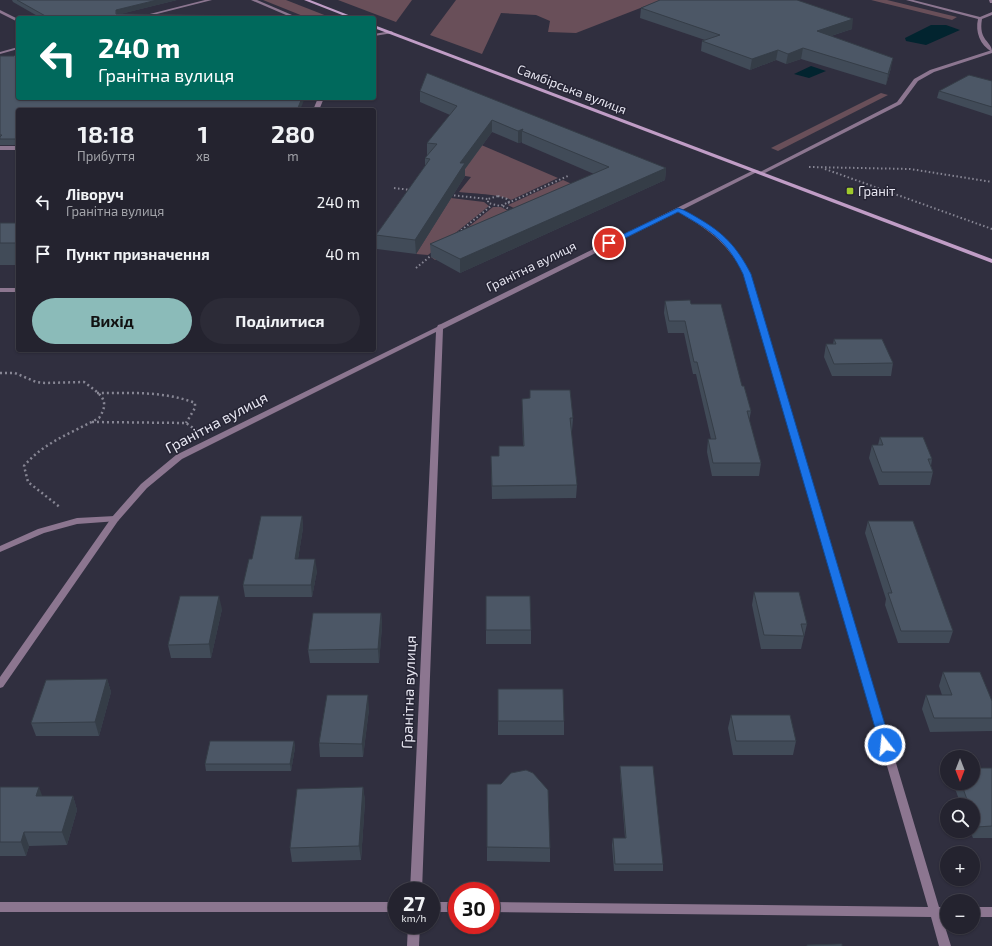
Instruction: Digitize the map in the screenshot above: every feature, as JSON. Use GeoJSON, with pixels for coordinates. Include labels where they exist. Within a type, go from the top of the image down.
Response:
{"type":"FeatureCollection","features":[{"type":"Feature","properties":{"kind":"main road"},"geometry":{"type":"LineString","coordinates":[[306,0],[349,16]]}},
{"type":"Feature","properties":{"kind":"main road","name":"Самбірська вулиця"},"geometry":{"type":"LineString","coordinates":[[376,27],[992,261]]}},
{"type":"Feature","properties":{"kind":"street"},"geometry":{"type":"LineString","coordinates":[[144,16],[210,0]]}},
{"type":"Feature","properties":{"kind":"street"},"geometry":{"type":"LineString","coordinates":[[253,0],[292,16]]}},
{"type":"Feature","properties":{"kind":"street"},"geometry":{"type":"LineString","coordinates":[[908,0],[980,18],[992,13]]}},
{"type":"Feature","properties":{"kind":"street"},"geometry":{"type":"LineString","coordinates":[[0,11],[16,20]]}},
{"type":"Feature","properties":{"kind":"street"},"geometry":{"type":"LineString","coordinates":[[758,172],[899,103],[916,80],[932,71],[992,51],[980,38],[978,27],[980,18]]}},
{"type":"Feature","properties":{"kind":"street"},"geometry":{"type":"LineString","coordinates":[[376,35],[391,32]]}},
{"type":"Feature","properties":{"kind":"street"},"geometry":{"type":"LineString","coordinates":[[0,53],[16,49]]}},
{"type":"Feature","properties":{"kind":"street"},"geometry":{"type":"LineString","coordinates":[[0,148],[16,148]]}},
{"type":"Feature","properties":{"kind":"street","name":"Гранітна вулиця"},"geometry":{"type":"LineString","coordinates":[[0,684],[5,674],[115,519],[144,486],[173,462],[211,440],[440,326],[758,172]]}},
{"type":"Feature","properties":{"kind":"street"},"geometry":{"type":"LineString","coordinates":[[678,210],[710,228],[726,240],[739,257],[747,274],[945,946]]}},
{"type":"Feature","properties":{"kind":"street"},"geometry":{"type":"LineString","coordinates":[[0,290],[16,290]]}},
{"type":"Feature","properties":{"kind":"street","name":"Гранітна вулиця"},"geometry":{"type":"LineString","coordinates":[[416,882],[440,326]]}},
{"type":"Feature","properties":{"kind":"street"},"geometry":{"type":"LineString","coordinates":[[0,549],[41,531],[77,521],[115,519]]}},
{"type":"Feature","properties":{"kind":"street"},"geometry":{"type":"LineString","coordinates":[[0,907],[388,907]]}},
{"type":"Feature","properties":{"kind":"street"},"geometry":{"type":"LineString","coordinates":[[500,907],[940,912]]}},
{"type":"Feature","properties":{"kind":"street"},"geometry":{"type":"LineString","coordinates":[[980,912],[992,912]]}},
{"type":"Feature","properties":{"kind":"street"},"geometry":{"type":"LineString","coordinates":[[414,934],[414,946]]}},
{"type":"Feature","properties":{"kind":"path"},"geometry":{"type":"LineString","coordinates":[[806,167],[910,169],[992,182]]}},
{"type":"Feature","properties":{"kind":"path"},"geometry":{"type":"LineString","coordinates":[[822,168],[992,228]]}},
{"type":"Feature","properties":{"kind":"path"},"geometry":{"type":"LineString","coordinates":[[503,206],[570,175]]}},
{"type":"Feature","properties":{"kind":"path"},"geometry":{"type":"LineString","coordinates":[[394,188],[418,191]]}},
{"type":"Feature","properties":{"kind":"path"},"geometry":{"type":"LineString","coordinates":[[449,194],[488,199],[501,197],[507,199],[508,203]]}},
{"type":"Feature","properties":{"kind":"path"},"geometry":{"type":"LineString","coordinates":[[488,199],[488,203],[492,205],[503,206],[517,212]]}},
{"type":"Feature","properties":{"kind":"path"},"geometry":{"type":"LineString","coordinates":[[457,234],[492,205]]}},
{"type":"Feature","properties":{"kind":"path"},"geometry":{"type":"LineString","coordinates":[[416,268],[434,253]]}},
{"type":"Feature","properties":{"kind":"path"},"geometry":{"type":"LineString","coordinates":[[0,373],[15,374],[36,382],[84,382],[103,398],[105,405],[104,411],[99,418],[51,443],[30,458],[24,466],[28,482],[77,521]]}},
{"type":"Feature","properties":{"kind":"path"},"geometry":{"type":"LineString","coordinates":[[97,393],[171,396],[190,401],[195,403],[195,408],[186,423]]}},
{"type":"Feature","properties":{"kind":"path"},"geometry":{"type":"LineString","coordinates":[[91,422],[186,423],[211,440]]}},
{"type":"Feature","properties":{"kind":"shaded area"},"geometry":{"type":"Polygon","coordinates":[[[263,0],[286,0],[327,16],[303,16],[263,0]]]}},
{"type":"Feature","properties":{"kind":"shaded area"},"geometry":{"type":"Polygon","coordinates":[[[338,0],[412,0],[396,22],[338,0]]]}},
{"type":"Feature","properties":{"kind":"shaded area"},"geometry":{"type":"Polygon","coordinates":[[[456,0],[661,0],[576,33],[548,32],[550,21],[536,15],[501,13],[482,54],[430,35],[456,0]]]}},
{"type":"Feature","properties":{"kind":"shaded area"},"geometry":{"type":"Polygon","coordinates":[[[871,0],[887,0],[957,17],[952,20],[871,0]]]}},
{"type":"Feature","properties":{"kind":"shaded area"},"geometry":{"type":"Polygon","coordinates":[[[881,93],[888,95],[778,151],[771,148],[881,93]]]}},
{"type":"Feature","properties":{"kind":"shaded area"},"geometry":{"type":"Polygon","coordinates":[[[479,144],[558,178],[511,200],[495,196],[459,192],[471,177],[460,175],[479,144]]]}},
{"type":"Feature","properties":{"kind":"shaded area"},"geometry":{"type":"Polygon","coordinates":[[[563,180],[585,190],[527,215],[508,205],[563,180]]]}},
{"type":"Feature","properties":{"kind":"shaded area"},"geometry":{"type":"Polygon","coordinates":[[[451,198],[484,202],[489,206],[428,255],[416,254],[451,198]]]}},
{"type":"Feature","properties":{"kind":"shaded area"},"geometry":{"type":"Polygon","coordinates":[[[493,207],[501,207],[522,218],[435,260],[431,257],[493,207]]]}},
{"type":"Feature","properties":{"kind":"water"},"geometry":{"type":"Polygon","coordinates":[[[931,25],[946,25],[960,30],[926,45],[906,41],[905,38],[931,25]]]}},
{"type":"Feature","properties":{"kind":"water"},"geometry":{"type":"Polygon","coordinates":[[[811,66],[826,71],[809,78],[794,74],[811,66]]]}},
{"type":"Feature","properties":{"kind":"building"},"geometry":{"type":"Polygon","coordinates":[[[17,0],[157,0],[116,10],[116,14],[256,16],[45,16],[17,0]]]}},
{"type":"Feature","properties":{"kind":"building"},"geometry":{"type":"Polygon","coordinates":[[[660,0],[797,0],[853,19],[817,31],[893,58],[888,74],[803,48],[788,54],[778,50],[752,59],[702,41],[720,35],[641,8],[660,0]]]}},
{"type":"Feature","properties":{"kind":"building"},"geometry":{"type":"Polygon","coordinates":[[[16,54],[16,100],[301,100],[298,108],[16,108],[16,139],[0,139],[2,135],[0,135],[0,56],[14,56],[16,54]]]}},
{"type":"Feature","properties":{"kind":"building"},"geometry":{"type":"Polygon","coordinates":[[[427,73],[666,168],[460,259],[430,244],[609,167],[522,131],[523,129],[518,131],[492,120],[460,163],[465,163],[415,240],[376,235],[430,159],[425,158],[437,144],[427,143],[457,106],[420,91],[427,73]]]}},
{"type":"Feature","properties":{"kind":"building"},"geometry":{"type":"Polygon","coordinates":[[[969,75],[992,81],[992,107],[939,91],[969,75]]]}},
{"type":"Feature","properties":{"kind":"building"},"geometry":{"type":"Polygon","coordinates":[[[0,223],[16,223],[16,243],[0,243],[0,223]]]}},
{"type":"Feature","properties":{"kind":"building"},"geometry":{"type":"Polygon","coordinates":[[[690,300],[691,304],[721,304],[742,386],[744,386],[751,411],[747,411],[761,463],[713,463],[708,439],[716,439],[697,362],[694,362],[685,321],[669,321],[665,301],[690,300]]]}},
{"type":"Feature","properties":{"kind":"building"},"geometry":{"type":"Polygon","coordinates":[[[834,339],[882,339],[893,363],[834,364],[826,344],[836,344],[834,339]]]}},
{"type":"Feature","properties":{"kind":"building"},"geometry":{"type":"Polygon","coordinates":[[[530,390],[570,390],[573,418],[570,418],[577,485],[492,486],[491,456],[499,456],[499,446],[524,446],[522,399],[530,398],[530,390]]]}},
{"type":"Feature","properties":{"kind":"building"},"geometry":{"type":"Polygon","coordinates":[[[880,437],[923,437],[932,459],[928,459],[933,472],[882,472],[872,445],[883,445],[880,437]]]}},
{"type":"Feature","properties":{"kind":"building"},"geometry":{"type":"Polygon","coordinates":[[[261,516],[302,516],[295,559],[315,559],[311,585],[243,585],[249,559],[252,559],[261,516]]]}},
{"type":"Feature","properties":{"kind":"building"},"geometry":{"type":"Polygon","coordinates":[[[868,521],[913,521],[953,631],[901,631],[888,593],[892,593],[868,521]]]}},
{"type":"Feature","properties":{"kind":"building"},"geometry":{"type":"Polygon","coordinates":[[[754,592],[799,592],[807,624],[801,624],[804,636],[764,635],[754,592]]]}},
{"type":"Feature","properties":{"kind":"building"},"geometry":{"type":"Polygon","coordinates":[[[180,596],[219,596],[209,644],[168,645],[180,596]]]}},
{"type":"Feature","properties":{"kind":"building"},"geometry":{"type":"Polygon","coordinates":[[[486,596],[530,596],[531,630],[486,630],[486,596]]]}},
{"type":"Feature","properties":{"kind":"building"},"geometry":{"type":"Polygon","coordinates":[[[313,613],[381,613],[378,649],[308,650],[313,613]]]}},
{"type":"Feature","properties":{"kind":"building"},"geometry":{"type":"Polygon","coordinates":[[[943,672],[980,672],[992,701],[992,718],[934,718],[926,695],[952,695],[943,672]]]}},
{"type":"Feature","properties":{"kind":"building"},"geometry":{"type":"Polygon","coordinates":[[[107,679],[95,722],[31,723],[46,680],[107,679]]]}},
{"type":"Feature","properties":{"kind":"building"},"geometry":{"type":"Polygon","coordinates":[[[498,689],[563,689],[564,721],[498,721],[498,689]]]}},
{"type":"Feature","properties":{"kind":"building"},"geometry":{"type":"Polygon","coordinates":[[[327,695],[368,695],[362,744],[319,743],[327,695]]]}},
{"type":"Feature","properties":{"kind":"building"},"geometry":{"type":"Polygon","coordinates":[[[731,715],[790,715],[796,741],[736,741],[731,715]]]}},
{"type":"Feature","properties":{"kind":"building"},"geometry":{"type":"Polygon","coordinates":[[[210,741],[294,741],[290,764],[205,764],[210,741]]]}},
{"type":"Feature","properties":{"kind":"building"},"geometry":{"type":"Polygon","coordinates":[[[620,766],[653,766],[663,864],[615,864],[613,838],[626,838],[620,766]]]}},
{"type":"Feature","properties":{"kind":"building"},"geometry":{"type":"Polygon","coordinates":[[[980,768],[992,768],[992,826],[980,827],[980,798],[966,798],[964,790],[980,790],[980,768]]]}},
{"type":"Feature","properties":{"kind":"building"},"geometry":{"type":"Polygon","coordinates":[[[526,770],[533,773],[548,790],[550,848],[487,847],[487,784],[501,784],[511,773],[526,770]]]}},
{"type":"Feature","properties":{"kind":"building"},"geometry":{"type":"Polygon","coordinates":[[[0,787],[39,787],[36,796],[73,796],[62,832],[24,832],[21,842],[0,842],[0,787]]]}},
{"type":"Feature","properties":{"kind":"building"},"geometry":{"type":"Polygon","coordinates":[[[363,787],[359,846],[290,848],[297,789],[363,787]]]}},
{"type":"Feature","properties":{"kind":"building"},"geometry":{"type":"Polygon","coordinates":[[[842,944],[842,946],[807,946],[807,945],[842,944]]]}},
{"type":"Feature","properties":{"kind":"place","name":"Граніт"},"geometry":{"type":"Point","coordinates":[850,191]}},
{"type":"Feature","properties":{"kind":"route"},"geometry":{"type":"LineString","coordinates":[[609,243],[678,210],[710,228],[726,240],[739,257],[747,274],[885,745]]}}]}
